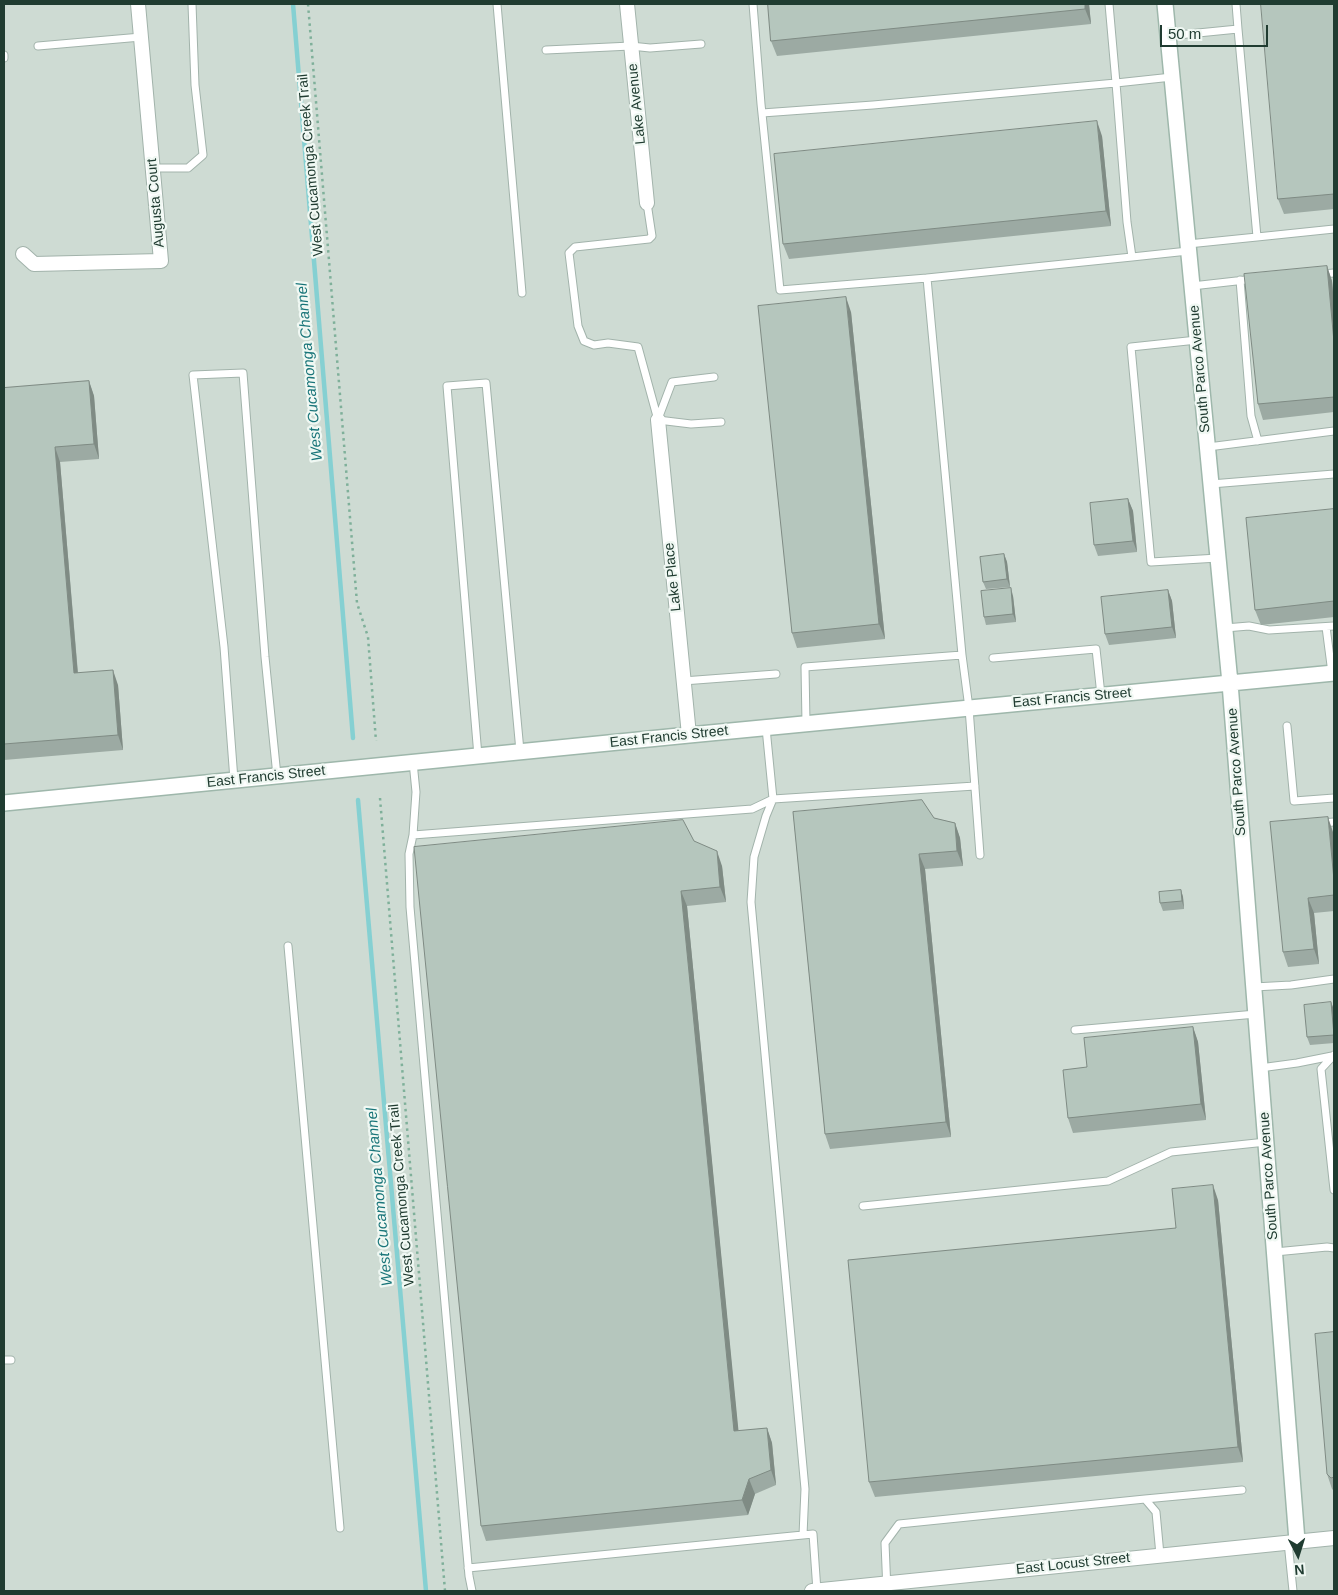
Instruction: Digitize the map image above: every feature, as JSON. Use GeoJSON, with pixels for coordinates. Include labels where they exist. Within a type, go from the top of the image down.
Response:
{"type":"FeatureCollection","features":[{"type":"Feature","properties":{"kind":"street","name":"Augusta Court"},"geometry":{"type":"LineString","coordinates":[[23,254],[34,264],[161,261],[138,4]]}},
{"type":"Feature","properties":{"kind":"street","name":"Lake Avenue"},"geometry":{"type":"LineString","coordinates":[[626,4],[647,203]]}},
{"type":"Feature","properties":{"kind":"street","name":"South Parco Avenue"},"geometry":{"type":"LineString","coordinates":[[1165,4],[1230,683],[1274,1252],[1292,1542]]}},
{"type":"Feature","properties":{"kind":"street","name":"Lake Place"},"geometry":{"type":"LineString","coordinates":[[658,420],[689,734]]}},
{"type":"Feature","properties":{"kind":"street","name":"East Francis Street"},"geometry":{"type":"LineString","coordinates":[[4,803],[689,734],[1333,673]]}},
{"type":"Feature","properties":{"kind":"street","name":"East Locust Street"},"geometry":{"type":"LineString","coordinates":[[812,1591],[887,1587],[1334,1538]]}},
{"type":"Feature","properties":{"kind":"lane"},"geometry":{"type":"LineString","coordinates":[[153,168],[188,168],[203,155],[195,85],[192,4]]}},
{"type":"Feature","properties":{"kind":"lane"},"geometry":{"type":"LineString","coordinates":[[497,4],[522,293]]}},
{"type":"Feature","properties":{"kind":"lane"},"geometry":{"type":"LineString","coordinates":[[754,4],[762,113],[780,290],[927,278],[1132,257],[1257,237],[1334,229]]}},
{"type":"Feature","properties":{"kind":"lane"},"geometry":{"type":"LineString","coordinates":[[1109,4],[1127,222],[1132,257]]}},
{"type":"Feature","properties":{"kind":"lane"},"geometry":{"type":"LineString","coordinates":[[1236,4],[1257,237]]}},
{"type":"Feature","properties":{"kind":"lane"},"geometry":{"type":"LineString","coordinates":[[1168,36],[1238,29]]}},
{"type":"Feature","properties":{"kind":"lane"},"geometry":{"type":"LineString","coordinates":[[38,46],[141,37]]}},
{"type":"Feature","properties":{"kind":"lane"},"geometry":{"type":"LineString","coordinates":[[546,50],[631,46],[650,48],[701,44]]}},
{"type":"Feature","properties":{"kind":"lane"},"geometry":{"type":"LineString","coordinates":[[762,113],[873,106],[1172,77]]}},
{"type":"Feature","properties":{"kind":"lane"},"geometry":{"type":"LineString","coordinates":[[647,203],[652,236],[649,239],[575,247],[569,253],[578,326],[584,341],[594,345],[608,343],[638,347],[658,420]]}},
{"type":"Feature","properties":{"kind":"lane"},"geometry":{"type":"LineString","coordinates":[[1316,274],[1334,273]]}},
{"type":"Feature","properties":{"kind":"lane"},"geometry":{"type":"LineString","coordinates":[[927,278],[962,656],[969,708],[980,855]]}},
{"type":"Feature","properties":{"kind":"lane"},"geometry":{"type":"LineString","coordinates":[[1192,286],[1262,278]]}},
{"type":"Feature","properties":{"kind":"lane"},"geometry":{"type":"LineString","coordinates":[[1240,280],[1251,416],[1258,441]]}},
{"type":"Feature","properties":{"kind":"lane"},"geometry":{"type":"LineString","coordinates":[[1198,340],[1131,347],[1145,503],[1151,562],[1218,558]]}},
{"type":"Feature","properties":{"kind":"lane"},"geometry":{"type":"LineString","coordinates":[[234,780],[224,647],[193,375],[243,373],[265,657],[277,776]]}},
{"type":"Feature","properties":{"kind":"lane"},"geometry":{"type":"LineString","coordinates":[[658,420],[672,382],[714,377]]}},
{"type":"Feature","properties":{"kind":"lane"},"geometry":{"type":"LineString","coordinates":[[478,756],[447,386],[486,383],[520,751]]}},
{"type":"Feature","properties":{"kind":"lane"},"geometry":{"type":"LineString","coordinates":[[658,420],[691,424],[721,422]]}},
{"type":"Feature","properties":{"kind":"lane"},"geometry":{"type":"LineString","coordinates":[[1208,447],[1334,431]]}},
{"type":"Feature","properties":{"kind":"lane"},"geometry":{"type":"LineString","coordinates":[[1211,484],[1334,474]]}},
{"type":"Feature","properties":{"kind":"lane"},"geometry":{"type":"LineString","coordinates":[[1225,628],[1249,626],[1268,630],[1334,626]]}},
{"type":"Feature","properties":{"kind":"lane"},"geometry":{"type":"LineString","coordinates":[[1326,626],[1333,673]]}},
{"type":"Feature","properties":{"kind":"lane"},"geometry":{"type":"LineString","coordinates":[[993,658],[1096,649],[1101,695]]}},
{"type":"Feature","properties":{"kind":"lane"},"geometry":{"type":"LineString","coordinates":[[806,723],[805,667],[962,656]]}},
{"type":"Feature","properties":{"kind":"lane"},"geometry":{"type":"LineString","coordinates":[[684,681],[776,674]]}},
{"type":"Feature","properties":{"kind":"lane"},"geometry":{"type":"LineString","coordinates":[[1287,726],[1294,801],[1334,798]]}},
{"type":"Feature","properties":{"kind":"lane"},"geometry":{"type":"LineString","coordinates":[[766,727],[773,800],[754,857],[751,902],[805,1489],[803,1535]]}},
{"type":"Feature","properties":{"kind":"lane"},"geometry":{"type":"LineString","coordinates":[[413,762],[416,792],[413,835],[409,854],[410,907],[468,1568],[472,1591]]}},
{"type":"Feature","properties":{"kind":"lane"},"geometry":{"type":"LineString","coordinates":[[413,835],[752,809],[773,800],[975,786]]}},
{"type":"Feature","properties":{"kind":"lane"},"geometry":{"type":"LineString","coordinates":[[1317,824],[1334,822]]}},
{"type":"Feature","properties":{"kind":"lane"},"geometry":{"type":"LineString","coordinates":[[288,946],[340,1528]]}},
{"type":"Feature","properties":{"kind":"lane"},"geometry":{"type":"LineString","coordinates":[[1254,986],[1291,985],[1334,979]]}},
{"type":"Feature","properties":{"kind":"lane"},"geometry":{"type":"LineString","coordinates":[[1075,1030],[1256,1014]]}},
{"type":"Feature","properties":{"kind":"lane"},"geometry":{"type":"LineString","coordinates":[[1260,1068],[1297,1063],[1333,1055]]}},
{"type":"Feature","properties":{"kind":"lane"},"geometry":{"type":"LineString","coordinates":[[1333,1055],[1321,1069],[1334,1190]]}},
{"type":"Feature","properties":{"kind":"lane"},"geometry":{"type":"LineString","coordinates":[[863,1206],[1108,1180],[1171,1152],[1266,1142]]}},
{"type":"Feature","properties":{"kind":"lane"},"geometry":{"type":"LineString","coordinates":[[1274,1252],[1334,1248]]}},
{"type":"Feature","properties":{"kind":"lane"},"geometry":{"type":"LineString","coordinates":[[887,1587],[885,1543],[899,1524],[1145,1498],[1242,1490]]}},
{"type":"Feature","properties":{"kind":"lane"},"geometry":{"type":"LineString","coordinates":[[1145,1498],[1156,1512],[1160,1556]]}},
{"type":"Feature","properties":{"kind":"lane"},"geometry":{"type":"LineString","coordinates":[[468,1568],[812,1534],[818,1591]]}},
{"type":"Feature","properties":{"kind":"lane"},"geometry":{"type":"LineString","coordinates":[[1292,1542],[1293,1591]]}},
{"type":"Feature","properties":{"kind":"path","name":"West Cucamonga Creek Trail"},"geometry":{"type":"LineString","coordinates":[[308,4],[357,603],[368,637],[376,741]]}},
{"type":"Feature","properties":{"kind":"path","name":"West Cucamonga Creek Trail"},"geometry":{"type":"LineString","coordinates":[[380,798],[445,1591]]}},
{"type":"Feature","properties":{"kind":"shaded area"},"geometry":{"type":"Polygon","coordinates":[[[4,4],[1334,4],[1334,1591],[4,1591],[4,4]]]}},
{"type":"Feature","properties":{"kind":"building"},"geometry":{"type":"Polygon","coordinates":[[[768,4],[1085,4],[1085,9],[771,41],[768,4]]]}},
{"type":"Feature","properties":{"kind":"building"},"geometry":{"type":"Polygon","coordinates":[[[1261,4],[1334,4],[1334,194],[1278,199],[1261,4]]]}},
{"type":"Feature","properties":{"kind":"building"},"geometry":{"type":"Polygon","coordinates":[[[1097,121],[1106,211],[783,244],[774,154],[1097,121]]]}},
{"type":"Feature","properties":{"kind":"building"},"geometry":{"type":"Polygon","coordinates":[[[1327,266],[1334,342],[1334,397],[1258,404],[1244,274],[1327,266]]]}},
{"type":"Feature","properties":{"kind":"building"},"geometry":{"type":"Polygon","coordinates":[[[846,297],[879,624],[792,633],[758,306],[846,297]]]}},
{"type":"Feature","properties":{"kind":"building"},"geometry":{"type":"Polygon","coordinates":[[[89,381],[94,444],[55,447],[74,673],[113,670],[118,735],[4,744],[4,388],[89,381]]]}},
{"type":"Feature","properties":{"kind":"building"},"geometry":{"type":"Polygon","coordinates":[[[1128,499],[1133,541],[1094,545],[1090,503],[1128,499]]]}},
{"type":"Feature","properties":{"kind":"building"},"geometry":{"type":"Polygon","coordinates":[[[1334,509],[1334,601],[1255,610],[1246,518],[1334,509]]]}},
{"type":"Feature","properties":{"kind":"building"},"geometry":{"type":"Polygon","coordinates":[[[1004,554],[1007,579],[983,582],[980,557],[1004,554]]]}},
{"type":"Feature","properties":{"kind":"building"},"geometry":{"type":"Polygon","coordinates":[[[1011,588],[1013,614],[984,617],[981,591],[1011,588]]]}},
{"type":"Feature","properties":{"kind":"building"},"geometry":{"type":"Polygon","coordinates":[[[1168,590],[1172,627],[1105,634],[1101,597],[1168,590]]]}},
{"type":"Feature","properties":{"kind":"building"},"geometry":{"type":"Polygon","coordinates":[[[922,800],[934,818],[955,823],[957,851],[919,854],[946,1122],[825,1134],[793,812],[922,800]]]}},
{"type":"Feature","properties":{"kind":"building"},"geometry":{"type":"Polygon","coordinates":[[[1328,817],[1334,895],[1308,898],[1314,949],[1283,952],[1270,822],[1328,817]]]}},
{"type":"Feature","properties":{"kind":"building"},"geometry":{"type":"Polygon","coordinates":[[[683,820],[694,841],[717,851],[720,887],[681,891],[734,1431],[767,1428],[771,1470],[749,1479],[742,1500],[481,1526],[414,847],[683,820]]]}},
{"type":"Feature","properties":{"kind":"building"},"geometry":{"type":"Polygon","coordinates":[[[1181,890],[1182,901],[1160,903],[1159,892],[1181,890]]]}},
{"type":"Feature","properties":{"kind":"building"},"geometry":{"type":"Polygon","coordinates":[[[1331,1002],[1334,1035],[1307,1037],[1304,1005],[1331,1002]]]}},
{"type":"Feature","properties":{"kind":"building"},"geometry":{"type":"Polygon","coordinates":[[[1193,1027],[1201,1104],[1068,1118],[1063,1070],[1087,1067],[1084,1038],[1193,1027]]]}},
{"type":"Feature","properties":{"kind":"building"},"geometry":{"type":"Polygon","coordinates":[[[1213,1185],[1238,1447],[869,1482],[848,1260],[1176,1228],[1172,1189],[1213,1185]]]}},
{"type":"Feature","properties":{"kind":"building"},"geometry":{"type":"Polygon","coordinates":[[[1334,1332],[1334,1477],[1331,1478],[1327,1474],[1315,1334],[1334,1332]]]}},
{"type":"Feature","properties":{"kind":"waterway","name":"West Cucamonga Channel"},"geometry":{"type":"LineString","coordinates":[[293,4],[353,738]]}},
{"type":"Feature","properties":{"kind":"waterway","name":"West Cucamonga Channel"},"geometry":{"type":"LineString","coordinates":[[358,800],[426,1591]]}}]}
